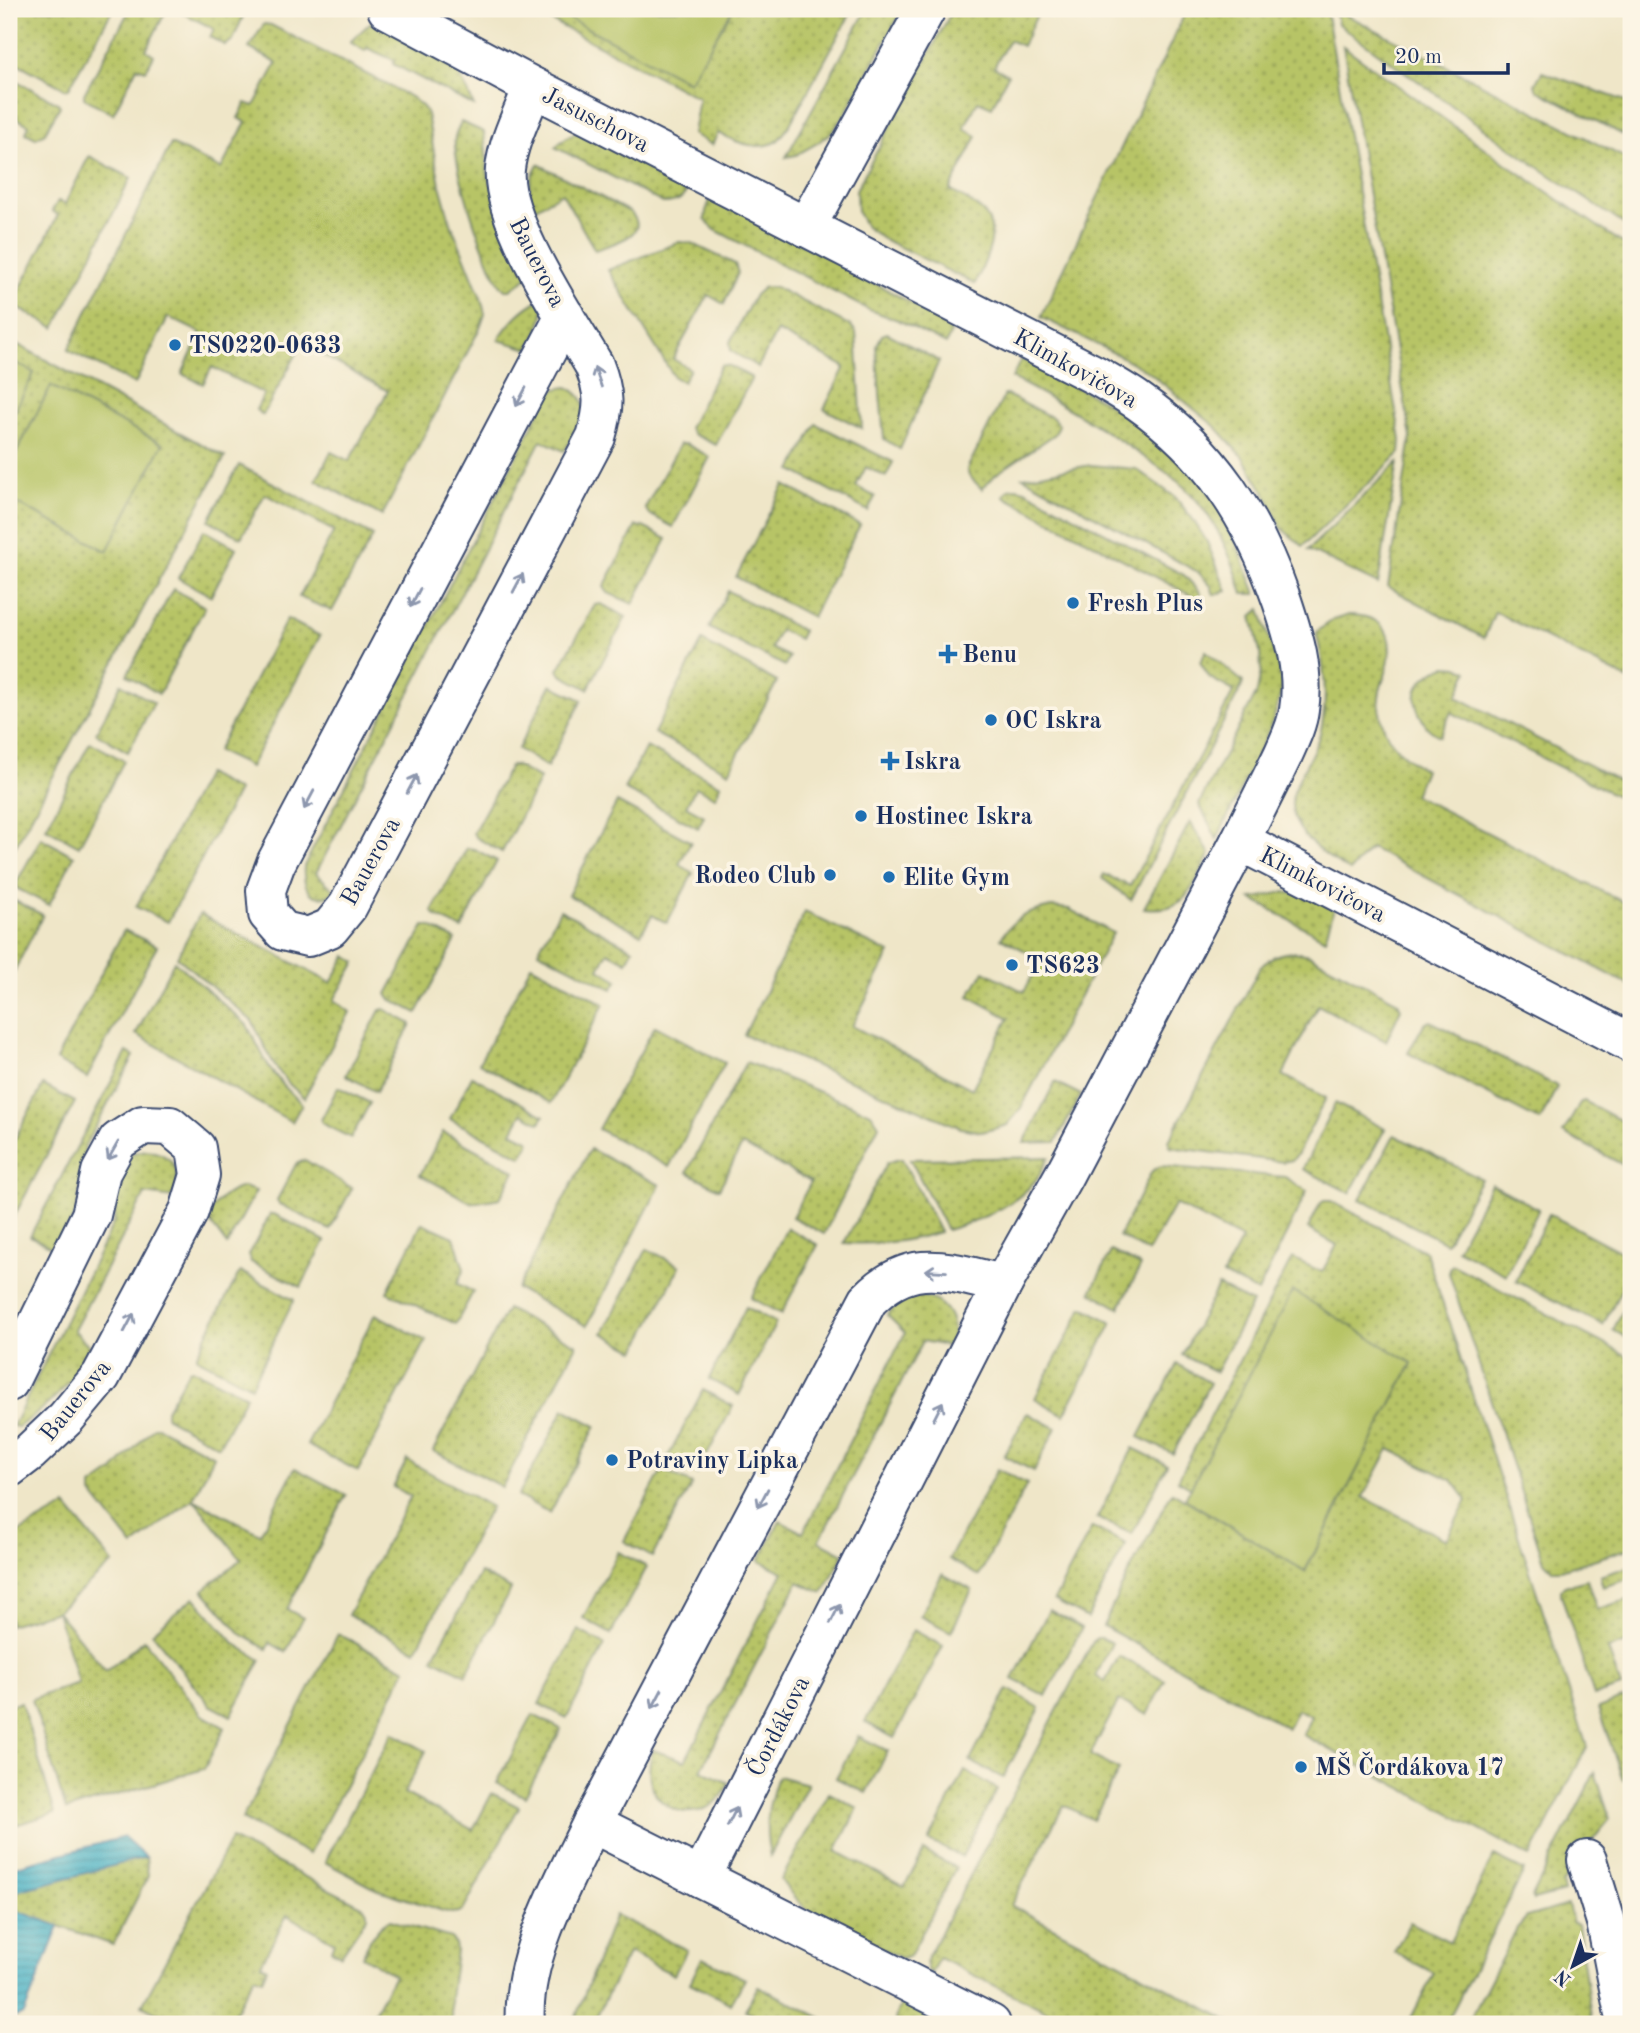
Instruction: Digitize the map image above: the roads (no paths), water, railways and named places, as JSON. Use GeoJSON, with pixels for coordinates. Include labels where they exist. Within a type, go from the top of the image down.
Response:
{"type":"FeatureCollection","features":[{"type":"Feature","properties":{"kind":"street","name":"Jasuschova"},"geometry":{"type":"LineString","coordinates":[[387,9],[806,227]]}},
{"type":"Feature","properties":{"kind":"street"},"geometry":{"type":"LineString","coordinates":[[806,227],[926,9]]}},
{"type":"Feature","properties":{"kind":"street","name":"Bauerova"},"geometry":{"type":"LineString","coordinates":[[533,87],[511,142],[505,170],[507,195],[520,233],[594,365],[604,398],[602,417],[596,436],[348,906],[330,928],[307,937],[284,931],[268,914],[266,890],[276,863],[565,316]]}},
{"type":"Feature","properties":{"kind":"street","name":"Klimkovičova"},"geometry":{"type":"LineString","coordinates":[[806,227],[1097,376],[1137,400],[1187,441],[1214,470],[1237,502],[1257,538],[1275,582],[1298,654],[1302,684],[1299,713],[1291,737],[1240,841],[1631,1043]]}},
{"type":"Feature","properties":{"kind":"street","name":"Čordákova"},"geometry":{"type":"LineString","coordinates":[[701,1878],[1003,1284],[1240,841]]}},
{"type":"Feature","properties":{"kind":"street","name":"Bauerova"},"geometry":{"type":"LineString","coordinates":[[9,1382],[91,1215],[101,1172],[118,1141],[143,1125],[170,1126],[196,1148],[200,1175],[190,1211],[101,1376],[66,1418],[9,1468]]}},
{"type":"Feature","properties":{"kind":"street"},"geometry":{"type":"LineString","coordinates":[[525,2024],[525,1997],[542,1929],[592,1823],[867,1300],[894,1279],[912,1272],[936,1269],[1003,1284]]}},
{"type":"Feature","properties":{"kind":"street"},"geometry":{"type":"LineString","coordinates":[[592,1823],[991,2024]]}},
{"type":"Feature","properties":{"kind":"street"},"geometry":{"type":"LineString","coordinates":[[1587,1860],[1606,1922],[1626,2024]]}},
{"type":"Feature","properties":{"kind":"water"},"geometry":{"type":"Polygon","coordinates":[[[124,1837],[146,1857],[9,1893],[9,1868],[124,1837]]]}},
{"type":"Feature","properties":{"kind":"water"},"geometry":{"type":"Polygon","coordinates":[[[9,1908],[59,1926],[24,2014],[9,2019],[9,1908]]]}},
{"type":"Feature","properties":{"kind":"place","name":"TS0220-0633"},"geometry":{"type":"Point","coordinates":[175,345]}},
{"type":"Feature","properties":{"kind":"place","name":"Fresh Plus"},"geometry":{"type":"Point","coordinates":[1073,603]}},
{"type":"Feature","properties":{"kind":"place","name":"Benu"},"geometry":{"type":"Point","coordinates":[948,654]}},
{"type":"Feature","properties":{"kind":"place","name":"OC Iskra"},"geometry":{"type":"Point","coordinates":[991,720]}},
{"type":"Feature","properties":{"kind":"place","name":"Iskra"},"geometry":{"type":"Point","coordinates":[890,761]}},
{"type":"Feature","properties":{"kind":"place","name":"Hostinec Iskra"},"geometry":{"type":"Point","coordinates":[861,816]}},
{"type":"Feature","properties":{"kind":"place","name":"Rodeo Club"},"geometry":{"type":"Point","coordinates":[830,875]}},
{"type":"Feature","properties":{"kind":"place","name":"Elite Gym"},"geometry":{"type":"Point","coordinates":[889,877]}},
{"type":"Feature","properties":{"kind":"place","name":"TS623"},"geometry":{"type":"Point","coordinates":[1012,965]}},
{"type":"Feature","properties":{"kind":"place","name":"Potraviny Lipka"},"geometry":{"type":"Point","coordinates":[612,1460]}},
{"type":"Feature","properties":{"kind":"place","name":"MŠ Čordákova 17"},"geometry":{"type":"Point","coordinates":[1301,1767]}}]}
